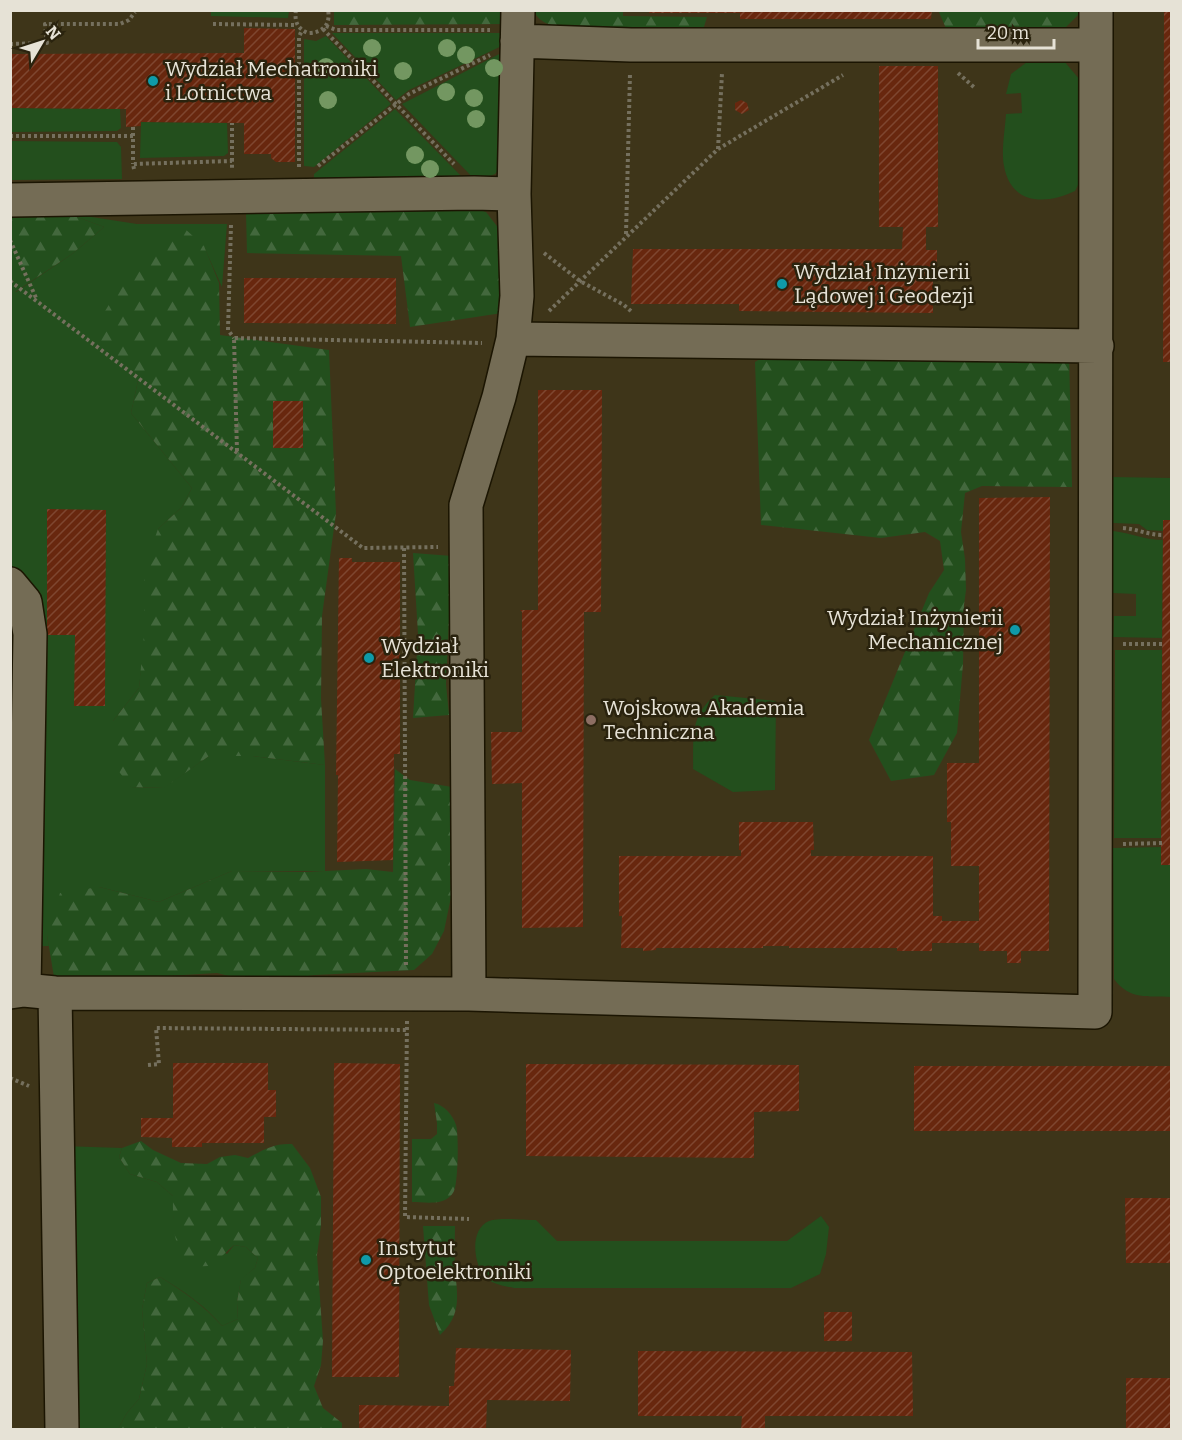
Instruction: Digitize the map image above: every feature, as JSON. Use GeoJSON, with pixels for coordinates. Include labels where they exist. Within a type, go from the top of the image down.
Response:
{"type":"FeatureCollection","features":[{"type":"Feature","properties":{"kind":"lane"},"geometry":{"type":"LineString","coordinates":[[30,992],[469,994],[1095,1012],[1096,10]]}},
{"type":"Feature","properties":{"kind":"lane"},"geometry":{"type":"LineString","coordinates":[[469,994],[466,505],[499,397],[514,334],[517,243],[514,194],[517,33],[631,45],[1096,45]]}},
{"type":"Feature","properties":{"kind":"lane"},"geometry":{"type":"LineString","coordinates":[[10,200],[514,194]]}},
{"type":"Feature","properties":{"kind":"lane"},"geometry":{"type":"LineString","coordinates":[[514,334],[656,339],[1097,346]]}},
{"type":"Feature","properties":{"kind":"lane"},"geometry":{"type":"LineString","coordinates":[[10,584],[25,602],[30,634],[30,992],[62,1430]]}},
{"type":"Feature","properties":{"kind":"path"},"geometry":{"type":"LineString","coordinates":[[296,10],[297,25],[302,30],[315,33],[325,27],[328,21],[328,10]]}},
{"type":"Feature","properties":{"kind":"path"},"geometry":{"type":"LineString","coordinates":[[10,44],[47,43],[45,24],[120,24],[129,20],[135,12]]}},
{"type":"Feature","properties":{"kind":"path"},"geometry":{"type":"LineString","coordinates":[[213,24],[297,25]]}},
{"type":"Feature","properties":{"kind":"path"},"geometry":{"type":"LineString","coordinates":[[325,27],[336,30],[517,33]]}},
{"type":"Feature","properties":{"kind":"path"},"geometry":{"type":"LineString","coordinates":[[325,27],[396,105],[471,181],[474,193]]}},
{"type":"Feature","properties":{"kind":"path"},"geometry":{"type":"LineString","coordinates":[[302,30],[299,37],[299,171],[306,171]]}},
{"type":"Feature","properties":{"kind":"path"},"geometry":{"type":"LineString","coordinates":[[312,171],[409,94],[503,49],[517,33]]}},
{"type":"Feature","properties":{"kind":"path"},"geometry":{"type":"LineString","coordinates":[[626,235],[631,45]]}},
{"type":"Feature","properties":{"kind":"path"},"geometry":{"type":"LineString","coordinates":[[718,149],[723,46]]}},
{"type":"Feature","properties":{"kind":"path"},"geometry":{"type":"LineString","coordinates":[[234,338],[514,334],[541,318],[718,149],[847,72]]}},
{"type":"Feature","properties":{"kind":"path"},"geometry":{"type":"LineString","coordinates":[[232,123],[232,161]]}},
{"type":"Feature","properties":{"kind":"path"},"geometry":{"type":"LineString","coordinates":[[133,127],[133,164]]}},
{"type":"Feature","properties":{"kind":"path"},"geometry":{"type":"LineString","coordinates":[[10,136],[133,136]]}},
{"type":"Feature","properties":{"kind":"path"},"geometry":{"type":"LineString","coordinates":[[231,197],[228,330],[234,338],[237,451]]}},
{"type":"Feature","properties":{"kind":"path"},"geometry":{"type":"LineString","coordinates":[[10,240],[38,301]]}},
{"type":"Feature","properties":{"kind":"path"},"geometry":{"type":"LineString","coordinates":[[517,243],[542,251],[580,280],[624,305],[644,321],[656,339]]}},
{"type":"Feature","properties":{"kind":"path"},"geometry":{"type":"LineString","coordinates":[[10,280],[363,548],[466,546]]}},
{"type":"Feature","properties":{"kind":"path"},"geometry":{"type":"LineString","coordinates":[[1096,528],[1137,529],[1149,535],[1163,535]]}},
{"type":"Feature","properties":{"kind":"path"},"geometry":{"type":"LineString","coordinates":[[404,548],[408,994],[405,1217],[469,1219]]}},
{"type":"Feature","properties":{"kind":"path"},"geometry":{"type":"LineString","coordinates":[[1120,644],[1162,644]]}},
{"type":"Feature","properties":{"kind":"path"},"geometry":{"type":"LineString","coordinates":[[1120,844],[1162,843]]}},
{"type":"Feature","properties":{"kind":"path"},"geometry":{"type":"LineString","coordinates":[[148,1065],[159,1064],[156,1028],[407,1030]]}},
{"type":"Feature","properties":{"kind":"shaded area","name":"Wojskowa Akademia Techniczna"},"geometry":{"type":"Polygon","coordinates":[[[11,11],[1171,11],[1171,1429],[11,1429],[11,11]]]}},
{"type":"Feature","properties":{"kind":"green space"},"geometry":{"type":"Polygon","coordinates":[[[211,10],[289,11],[288,18],[211,16],[211,10]]]}},
{"type":"Feature","properties":{"kind":"green space"},"geometry":{"type":"Polygon","coordinates":[[[623,10],[623,16],[707,17],[703,30],[563,28],[542,21],[534,11],[623,10]]]}},
{"type":"Feature","properties":{"kind":"green space"},"geometry":{"type":"Polygon","coordinates":[[[938,10],[1078,11],[1078,15],[1064,29],[948,33],[938,10]]]}},
{"type":"Feature","properties":{"kind":"green space"},"geometry":{"type":"Polygon","coordinates":[[[334,11],[506,11],[506,24],[334,25],[334,11]]]}},
{"type":"Feature","properties":{"kind":"green space"},"geometry":{"type":"Polygon","coordinates":[[[332,33],[509,33],[508,43],[409,90],[396,100],[332,33]]]}},
{"type":"Feature","properties":{"kind":"green space"},"geometry":{"type":"Polygon","coordinates":[[[326,36],[391,104],[314,167],[304,166],[304,39],[316,41],[326,36]]]}},
{"type":"Feature","properties":{"kind":"green space"},"geometry":{"type":"Polygon","coordinates":[[[507,50],[501,167],[495,174],[476,181],[402,104],[507,50]]]}},
{"type":"Feature","properties":{"kind":"green space"},"geometry":{"type":"Polygon","coordinates":[[[1041,58],[1064,61],[1080,80],[1079,183],[1075,191],[1064,196],[1042,200],[1022,195],[1014,188],[1008,179],[1003,154],[1006,114],[1022,113],[1021,93],[1006,94],[1011,74],[1027,62],[1041,58]]]}},
{"type":"Feature","properties":{"kind":"green space"},"geometry":{"type":"Polygon","coordinates":[[[10,108],[120,109],[121,128],[117,131],[11,132],[10,108]]]}},
{"type":"Feature","properties":{"kind":"green space"},"geometry":{"type":"Polygon","coordinates":[[[395,109],[463,178],[314,180],[314,174],[395,109]]]}},
{"type":"Feature","properties":{"kind":"green space"},"geometry":{"type":"Polygon","coordinates":[[[141,122],[227,123],[228,153],[224,156],[140,158],[141,122]]]}},
{"type":"Feature","properties":{"kind":"green space"},"geometry":{"type":"Polygon","coordinates":[[[11,141],[117,142],[121,147],[122,179],[11,180],[11,141]]]}},
{"type":"Feature","properties":{"kind":"green space"},"geometry":{"type":"Polygon","coordinates":[[[472,208],[486,212],[503,234],[502,313],[410,327],[401,256],[247,253],[246,213],[472,208]]]}},
{"type":"Feature","properties":{"kind":"green space"},"geometry":{"type":"Polygon","coordinates":[[[66,213],[137,224],[227,224],[222,287],[204,247],[138,381],[131,413],[192,488],[182,507],[158,529],[139,688],[113,721],[131,787],[163,788],[209,756],[253,756],[325,765],[325,871],[232,871],[159,902],[99,887],[47,935],[49,946],[11,947],[11,292],[16,292],[72,254],[104,227],[66,213]]]}},
{"type":"Feature","properties":{"kind":"green space"},"geometry":{"type":"Polygon","coordinates":[[[66,213],[104,227],[72,254],[15,292],[11,292],[11,215],[66,213]]]}},
{"type":"Feature","properties":{"kind":"green space"},"geometry":{"type":"Polygon","coordinates":[[[184,228],[204,246],[219,283],[220,335],[329,350],[336,513],[322,616],[321,699],[325,765],[253,756],[209,756],[164,788],[131,787],[113,764],[113,721],[139,688],[144,635],[144,569],[158,529],[182,507],[192,488],[131,413],[138,381],[86,342],[118,290],[162,239],[184,228]]]}},
{"type":"Feature","properties":{"kind":"green space"},"geometry":{"type":"Polygon","coordinates":[[[1069,351],[1072,487],[982,486],[965,493],[961,532],[966,590],[957,733],[934,775],[891,781],[869,740],[929,593],[944,570],[940,541],[925,532],[881,538],[761,525],[755,362],[770,353],[1069,351]]]}},
{"type":"Feature","properties":{"kind":"green space"},"geometry":{"type":"Polygon","coordinates":[[[1112,477],[1171,478],[1171,520],[1163,520],[1163,531],[1147,530],[1139,524],[1113,523],[1112,477]]]}},
{"type":"Feature","properties":{"kind":"green space"},"geometry":{"type":"Polygon","coordinates":[[[1113,531],[1163,540],[1162,638],[1113,637],[1114,616],[1136,616],[1136,594],[1113,593],[1113,531]]]}},
{"type":"Feature","properties":{"kind":"green space"},"geometry":{"type":"Polygon","coordinates":[[[413,553],[452,556],[446,684],[449,715],[413,718],[418,634],[413,553]]]}},
{"type":"Feature","properties":{"kind":"green space"},"geometry":{"type":"Polygon","coordinates":[[[1115,650],[1162,650],[1161,838],[1114,838],[1115,650]]]}},
{"type":"Feature","properties":{"kind":"green space"},"geometry":{"type":"Polygon","coordinates":[[[715,695],[776,701],[775,790],[733,792],[693,769],[697,720],[707,703],[715,695]]]}},
{"type":"Feature","properties":{"kind":"green space"},"geometry":{"type":"Polygon","coordinates":[[[395,769],[410,780],[452,787],[454,816],[450,861],[451,897],[444,931],[432,954],[414,970],[315,975],[258,983],[217,973],[98,980],[54,977],[47,935],[60,893],[99,887],[159,902],[232,871],[305,872],[366,869],[393,872],[395,769]]]}},
{"type":"Feature","properties":{"kind":"green space"},"geometry":{"type":"Polygon","coordinates":[[[1161,847],[1161,865],[1171,865],[1171,997],[1140,996],[1126,991],[1114,979],[1113,848],[1161,847]]]}},
{"type":"Feature","properties":{"kind":"green space"},"geometry":{"type":"Polygon","coordinates":[[[434,1103],[448,1111],[456,1125],[458,1148],[454,1192],[449,1198],[440,1202],[412,1202],[412,1139],[431,1139],[437,1134],[434,1103]]]}},
{"type":"Feature","properties":{"kind":"green space"},"geometry":{"type":"Polygon","coordinates":[[[141,1141],[153,1150],[181,1163],[207,1164],[220,1157],[235,1155],[248,1158],[274,1146],[292,1144],[310,1168],[321,1197],[321,1225],[317,1255],[323,1341],[321,1365],[314,1386],[323,1408],[342,1423],[342,1429],[118,1429],[127,1413],[139,1399],[147,1364],[142,1309],[147,1283],[160,1277],[193,1299],[222,1326],[238,1319],[237,1302],[241,1279],[255,1268],[258,1258],[246,1247],[234,1245],[211,1266],[194,1265],[185,1258],[180,1251],[175,1233],[173,1196],[157,1182],[130,1174],[119,1157],[122,1148],[141,1141]]]}},
{"type":"Feature","properties":{"kind":"green space"},"geometry":{"type":"Polygon","coordinates":[[[62,1146],[122,1148],[119,1157],[130,1174],[157,1182],[173,1196],[173,1218],[227,1254],[234,1245],[246,1247],[258,1258],[255,1268],[241,1280],[237,1302],[238,1319],[222,1326],[201,1305],[160,1277],[147,1283],[142,1309],[147,1364],[139,1399],[127,1413],[118,1429],[71,1429],[62,1146]]]}},
{"type":"Feature","properties":{"kind":"green space"},"geometry":{"type":"Polygon","coordinates":[[[821,1216],[829,1227],[826,1254],[820,1274],[791,1288],[514,1288],[490,1281],[484,1276],[477,1262],[475,1246],[476,1238],[483,1225],[499,1219],[536,1220],[557,1241],[787,1241],[821,1216]]]}},
{"type":"Feature","properties":{"kind":"green space"},"geometry":{"type":"Polygon","coordinates":[[[423,1226],[455,1226],[456,1311],[448,1327],[440,1335],[429,1305],[423,1226]]]}},
{"type":"Feature","properties":{"kind":"building"},"geometry":{"type":"Polygon","coordinates":[[[649,10],[932,10],[931,19],[740,19],[740,13],[649,13],[649,10]]]}},
{"type":"Feature","properties":{"kind":"building"},"geometry":{"type":"Polygon","coordinates":[[[1164,10],[1172,10],[1172,362],[1163,362],[1164,10]]]}},
{"type":"Feature","properties":{"kind":"building","name":"Wydział Mechatroniki i Lotnictwa"},"geometry":{"type":"Polygon","coordinates":[[[244,28],[295,29],[295,162],[276,162],[271,158],[271,154],[244,154],[244,123],[141,122],[141,126],[126,127],[126,109],[10,108],[10,54],[244,53],[244,28]]]}},
{"type":"Feature","properties":{"kind":"building","name":"Wydział Inżynierii Lądowej i Geodezji"},"geometry":{"type":"Polygon","coordinates":[[[879,66],[938,66],[938,227],[926,227],[926,250],[937,250],[937,264],[933,264],[933,313],[739,311],[739,304],[631,304],[633,249],[902,249],[903,227],[879,227],[879,66]]]}},
{"type":"Feature","properties":{"kind":"building"},"geometry":{"type":"Polygon","coordinates":[[[741,100],[747,103],[749,110],[742,114],[735,110],[735,103],[741,100]]]}},
{"type":"Feature","properties":{"kind":"building"},"geometry":{"type":"Polygon","coordinates":[[[244,278],[396,278],[396,324],[244,323],[244,278]]]}},
{"type":"Feature","properties":{"kind":"building"},"geometry":{"type":"Polygon","coordinates":[[[538,390],[602,390],[601,612],[584,612],[583,927],[522,928],[522,783],[492,784],[491,732],[522,732],[522,612],[520,610],[538,610],[538,390]]]}},
{"type":"Feature","properties":{"kind":"building"},"geometry":{"type":"Polygon","coordinates":[[[273,401],[303,401],[303,448],[273,448],[273,401]]]}},
{"type":"Feature","properties":{"kind":"building"},"geometry":{"type":"Polygon","coordinates":[[[1050,497],[1049,951],[1021,951],[1021,963],[1007,963],[1007,951],[979,951],[979,943],[932,943],[932,951],[897,951],[897,948],[789,948],[789,946],[656,948],[656,950],[643,951],[643,948],[621,948],[619,856],[741,856],[739,822],[813,822],[814,850],[811,850],[811,856],[933,856],[933,916],[942,916],[942,921],[979,921],[979,866],[951,866],[951,822],[947,822],[947,763],[979,763],[979,498],[1050,497]]]}},
{"type":"Feature","properties":{"kind":"building"},"geometry":{"type":"Polygon","coordinates":[[[47,509],[106,510],[105,706],[74,706],[75,635],[47,635],[47,509]]]}},
{"type":"Feature","properties":{"kind":"building"},"geometry":{"type":"Polygon","coordinates":[[[1163,520],[1172,520],[1172,865],[1161,865],[1163,520]]]}},
{"type":"Feature","properties":{"kind":"building","name":"Wydział Elektroniki"},"geometry":{"type":"Polygon","coordinates":[[[339,558],[352,558],[352,562],[400,562],[400,754],[394,754],[393,860],[337,862],[339,558]]]}},
{"type":"Feature","properties":{"kind":"building"},"geometry":{"type":"Polygon","coordinates":[[[173,1063],[268,1063],[268,1090],[276,1090],[276,1117],[264,1117],[264,1143],[202,1143],[202,1147],[172,1147],[172,1138],[141,1137],[141,1118],[173,1118],[173,1063]]]}},
{"type":"Feature","properties":{"kind":"building","name":"Instytut Optoelektroniki"},"geometry":{"type":"Polygon","coordinates":[[[334,1063],[400,1064],[399,1377],[332,1377],[334,1063]]]}},
{"type":"Feature","properties":{"kind":"building"},"geometry":{"type":"Polygon","coordinates":[[[526,1064],[799,1065],[799,1111],[754,1112],[754,1158],[526,1156],[526,1064]]]}},
{"type":"Feature","properties":{"kind":"building"},"geometry":{"type":"Polygon","coordinates":[[[914,1066],[1172,1066],[1172,1131],[914,1131],[914,1066]]]}},
{"type":"Feature","properties":{"kind":"building"},"geometry":{"type":"Polygon","coordinates":[[[1125,1198],[1172,1198],[1172,1263],[1126,1263],[1125,1198]]]}},
{"type":"Feature","properties":{"kind":"building"},"geometry":{"type":"Polygon","coordinates":[[[824,1312],[852,1312],[852,1341],[824,1341],[824,1312]]]}},
{"type":"Feature","properties":{"kind":"building"},"geometry":{"type":"Polygon","coordinates":[[[456,1348],[571,1350],[570,1401],[487,1400],[486,1430],[359,1430],[359,1405],[449,1406],[449,1386],[454,1386],[456,1348]]]}},
{"type":"Feature","properties":{"kind":"building"},"geometry":{"type":"Polygon","coordinates":[[[638,1351],[912,1352],[913,1416],[765,1416],[765,1430],[741,1430],[742,1416],[638,1416],[638,1351]]]}},
{"type":"Feature","properties":{"kind":"building"},"geometry":{"type":"Polygon","coordinates":[[[1126,1378],[1172,1378],[1172,1430],[1126,1430],[1126,1378]]]}},
{"type":"Feature","properties":{"kind":"place","name":"Wydział Mechatroniki i Lotnictwa"},"geometry":{"type":"Point","coordinates":[153,81]}},
{"type":"Feature","properties":{"kind":"place","name":"Wydział Inżynierii Lądowej i Geodezji"},"geometry":{"type":"Point","coordinates":[782,284]}},
{"type":"Feature","properties":{"kind":"place","name":"Wydział Inżynierii Mechanicznej"},"geometry":{"type":"Point","coordinates":[1015,630]}},
{"type":"Feature","properties":{"kind":"place","name":"Wydział Elektroniki"},"geometry":{"type":"Point","coordinates":[369,658]}},
{"type":"Feature","properties":{"kind":"place","name":"Wojskowa Akademia Techniczna"},"geometry":{"type":"Point","coordinates":[591,720]}},
{"type":"Feature","properties":{"kind":"place","name":"Instytut Optoelektroniki"},"geometry":{"type":"Point","coordinates":[366,1260]}}]}
